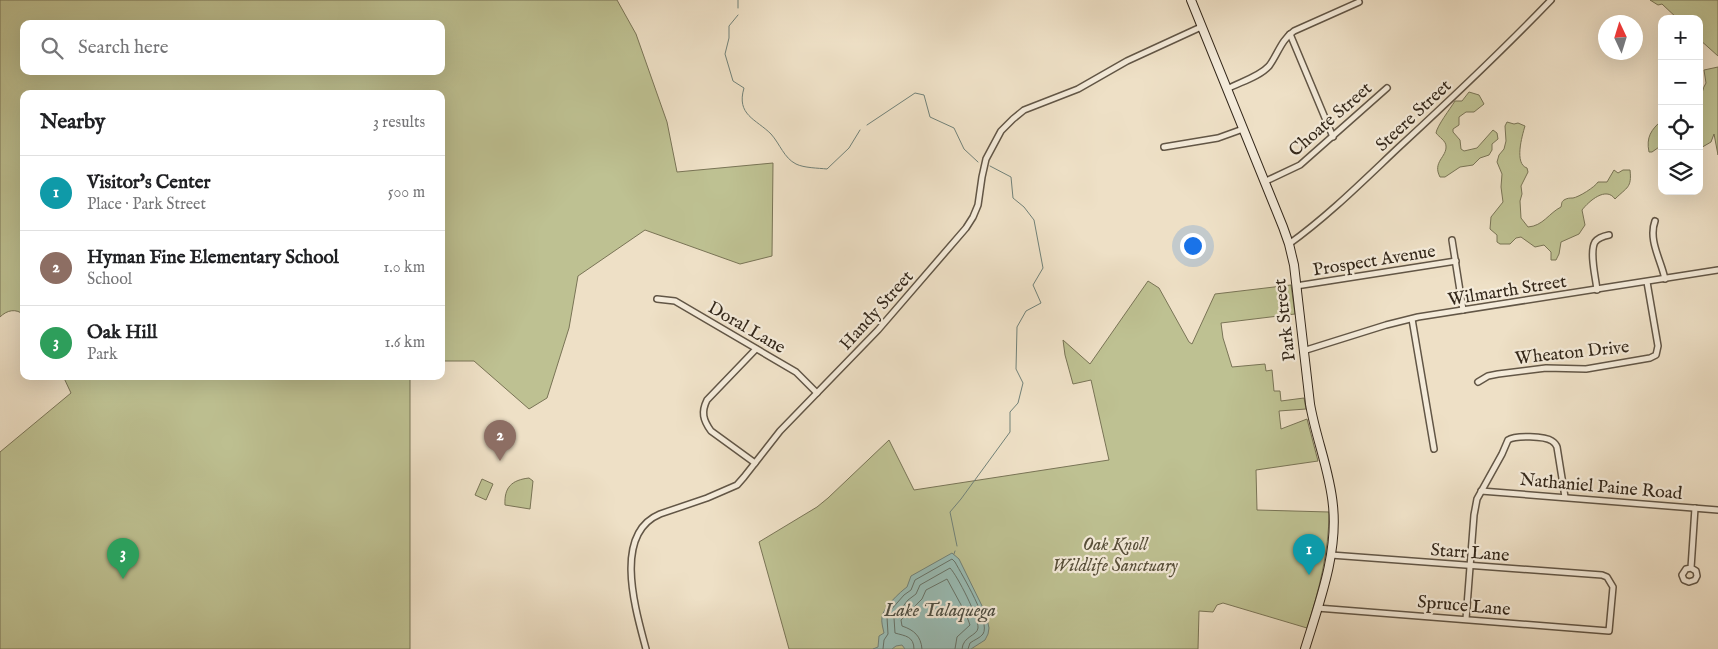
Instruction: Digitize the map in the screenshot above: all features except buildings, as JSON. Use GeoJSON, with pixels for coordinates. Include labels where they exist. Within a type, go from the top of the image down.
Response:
{"type":"FeatureCollection","features":[{"type":"Feature","properties":{"kind":"main road","name":"Park Street"},"geometry":{"type":"LineString","coordinates":[[1191,0],[1289,244],[1313,423],[1327,474],[1333,505],[1334,534],[1328,573],[1305,649]]}},
{"type":"Feature","properties":{"kind":"street","name":"Steere Street"},"geometry":{"type":"LineString","coordinates":[[1289,244],[1313,227],[1480,71],[1551,0]]}},
{"type":"Feature","properties":{"kind":"street"},"geometry":{"type":"LineString","coordinates":[[1227,89],[1265,69],[1290,34],[1299,28],[1359,2]]}},
{"type":"Feature","properties":{"kind":"street","name":"Handy Street"},"geometry":{"type":"LineString","coordinates":[[646,649],[631,579],[632,556],[641,528],[650,518],[707,498],[736,485],[780,431],[878,330],[966,228],[978,205],[986,159],[1001,131],[1013,119],[1024,110],[1078,89],[1127,62],[1201,26]]}},
{"type":"Feature","properties":{"kind":"street"},"geometry":{"type":"LineString","coordinates":[[1290,34],[1333,137]]}},
{"type":"Feature","properties":{"kind":"street","name":"Choate Street"},"geometry":{"type":"LineString","coordinates":[[1264,182],[1300,166],[1387,88]]}},
{"type":"Feature","properties":{"kind":"street"},"geometry":{"type":"LineString","coordinates":[[1164,147],[1218,138],[1243,129]]}},
{"type":"Feature","properties":{"kind":"street"},"geometry":{"type":"LineString","coordinates":[[1655,221],[1652,238],[1666,279]]}},
{"type":"Feature","properties":{"kind":"street"},"geometry":{"type":"LineString","coordinates":[[1598,290],[1592,255],[1593,248],[1599,238],[1609,235]]}},
{"type":"Feature","properties":{"kind":"street"},"geometry":{"type":"LineString","coordinates":[[1452,240],[1463,310]]}},
{"type":"Feature","properties":{"kind":"street","name":"Prospect Avenue"},"geometry":{"type":"LineString","coordinates":[[1296,286],[1456,261]]}},
{"type":"Feature","properties":{"kind":"street","name":"Wilmarth Street"},"geometry":{"type":"LineString","coordinates":[[1303,351],[1412,318],[1718,270]]}},
{"type":"Feature","properties":{"kind":"street","name":"Wheaton Drive"},"geometry":{"type":"LineString","coordinates":[[1478,382],[1488,376],[1498,374],[1546,368],[1586,369],[1650,358],[1656,355],[1658,346],[1647,282]]}},
{"type":"Feature","properties":{"kind":"street","name":"Doral Lane"},"geometry":{"type":"LineString","coordinates":[[657,299],[675,301],[796,372],[817,392]]}},
{"type":"Feature","properties":{"kind":"street"},"geometry":{"type":"LineString","coordinates":[[1412,318],[1434,449]]}},
{"type":"Feature","properties":{"kind":"street"},"geometry":{"type":"LineString","coordinates":[[755,463],[711,430],[706,424],[703,414],[707,400],[756,349]]}},
{"type":"Feature","properties":{"kind":"street"},"geometry":{"type":"LineString","coordinates":[[1466,619],[1476,499],[1496,466],[1508,440],[1518,437],[1537,438],[1554,442],[1557,447],[1564,497]]}},
{"type":"Feature","properties":{"kind":"street","name":"Nathaniel Paine Road"},"geometry":{"type":"LineString","coordinates":[[1481,490],[1718,510]]}},
{"type":"Feature","properties":{"kind":"street"},"geometry":{"type":"LineString","coordinates":[[1690,568],[1695,508]]}},
{"type":"Feature","properties":{"kind":"street","name":"Starr Lane"},"geometry":{"type":"LineString","coordinates":[[1331,555],[1602,575],[1608,577],[1613,587],[1609,631]]}},
{"type":"Feature","properties":{"kind":"street","name":"Spruce Lane"},"geometry":{"type":"LineString","coordinates":[[1317,608],[1609,631]]}},
{"type":"Feature","properties":{"kind":"green space"},"geometry":{"type":"Polygon","coordinates":[[[0,0],[617,0],[636,34],[667,122],[677,172],[773,163],[772,256],[740,264],[645,230],[578,276],[569,328],[547,398],[529,409],[474,361],[445,361],[445,90],[20,90],[20,312],[12,311],[0,317],[0,0]]]}},
{"type":"Feature","properties":{"kind":"green space"},"geometry":{"type":"Polygon","coordinates":[[[1650,0],[1718,0],[1718,56],[1703,43],[1703,15],[1674,15],[1662,4],[1658,5],[1650,0]]]}},
{"type":"Feature","properties":{"kind":"green space"},"geometry":{"type":"Polygon","coordinates":[[[1718,67],[1718,155],[1714,134],[1711,142],[1703,147],[1703,90],[1706,83],[1704,70],[1718,67]]]}},
{"type":"Feature","properties":{"kind":"green space"},"geometry":{"type":"Polygon","coordinates":[[[1469,92],[1479,95],[1484,104],[1474,112],[1466,112],[1459,117],[1459,125],[1453,129],[1453,132],[1460,140],[1461,149],[1464,151],[1477,148],[1493,130],[1497,133],[1498,139],[1492,144],[1492,150],[1489,155],[1480,158],[1473,165],[1460,167],[1445,177],[1440,177],[1438,167],[1446,150],[1446,144],[1436,133],[1437,130],[1455,101],[1462,101],[1469,92]]]}},
{"type":"Feature","properties":{"kind":"green space"},"geometry":{"type":"Polygon","coordinates":[[[1507,122],[1525,126],[1520,156],[1528,172],[1521,186],[1522,194],[1520,201],[1521,218],[1528,227],[1542,222],[1561,207],[1565,199],[1583,194],[1598,182],[1607,182],[1614,170],[1618,173],[1623,170],[1630,170],[1629,184],[1615,199],[1611,195],[1602,194],[1593,199],[1582,210],[1585,225],[1579,234],[1561,242],[1556,260],[1551,260],[1551,252],[1544,245],[1535,247],[1521,237],[1516,238],[1510,244],[1500,244],[1497,242],[1497,235],[1490,229],[1491,217],[1503,202],[1502,174],[1497,162],[1506,141],[1505,126],[1507,122]]]}},
{"type":"Feature","properties":{"kind":"green space"},"geometry":{"type":"Polygon","coordinates":[[[1658,124],[1658,148],[1649,152],[1648,142],[1650,134],[1658,124]]]}},
{"type":"Feature","properties":{"kind":"green space","name":"Oak Knoll Wildlife Sanctuary"},"geometry":{"type":"Polygon","coordinates":[[[1148,281],[1159,288],[1189,342],[1192,344],[1215,294],[1291,285],[1295,314],[1221,323],[1223,338],[1232,367],[1265,364],[1266,371],[1272,370],[1274,391],[1280,391],[1281,401],[1304,398],[1306,409],[1279,411],[1281,429],[1307,419],[1318,461],[1256,470],[1257,510],[1329,512],[1329,527],[1322,571],[1307,628],[1223,603],[1217,605],[1213,612],[1199,611],[1198,649],[789,649],[759,542],[817,507],[889,440],[914,490],[1109,460],[1091,380],[1073,384],[1063,340],[1090,364],[1148,281]]]}},
{"type":"Feature","properties":{"kind":"green space"},"geometry":{"type":"Polygon","coordinates":[[[65,380],[410,380],[410,649],[0,649],[0,452],[71,393],[65,380]]]}},
{"type":"Feature","properties":{"kind":"green space"},"geometry":{"type":"Polygon","coordinates":[[[529,478],[533,481],[530,509],[505,505],[506,493],[510,486],[518,481],[529,478]]]}},
{"type":"Feature","properties":{"kind":"green space"},"geometry":{"type":"Polygon","coordinates":[[[482,479],[493,484],[486,500],[475,495],[482,479]]]}},
{"type":"Feature","properties":{"kind":"water","name":"Lake Talaquega"},"geometry":{"type":"Polygon","coordinates":[[[952,553],[959,559],[986,614],[989,628],[985,640],[971,649],[905,649],[902,645],[892,649],[873,649],[878,647],[879,636],[884,633],[882,617],[885,609],[907,587],[911,576],[952,553]]]}},
{"type":"Feature","properties":{"kind":"waterway"},"geometry":{"type":"LineString","coordinates":[[738,0],[738,8]]}},
{"type":"Feature","properties":{"kind":"waterway"},"geometry":{"type":"LineString","coordinates":[[738,15],[729,26],[729,38],[725,54],[733,81],[744,88],[743,104],[749,116],[771,134],[788,158],[799,165],[827,169],[849,148],[860,130]]}},
{"type":"Feature","properties":{"kind":"waterway"},"geometry":{"type":"LineString","coordinates":[[867,125],[915,93],[924,95],[930,117],[954,128],[964,149],[978,162]]}},
{"type":"Feature","properties":{"kind":"waterway"},"geometry":{"type":"LineString","coordinates":[[957,546],[950,512],[1010,432],[1010,412],[1018,403],[1023,383],[1016,369],[1017,327],[1026,311],[1041,303],[1033,285],[1043,268],[1034,220],[1024,207],[1013,198],[1011,177],[990,166]]}},
{"type":"Feature","properties":{"kind":"place","name":"Hyman Fine Elementary School"},"geometry":{"type":"Point","coordinates":[500,461]}},
{"type":"Feature","properties":{"kind":"place","name":"Visitor's Center"},"geometry":{"type":"Point","coordinates":[1309,575]}},
{"type":"Feature","properties":{"kind":"place","name":"Oak Hill"},"geometry":{"type":"Point","coordinates":[123,579]}}]}
